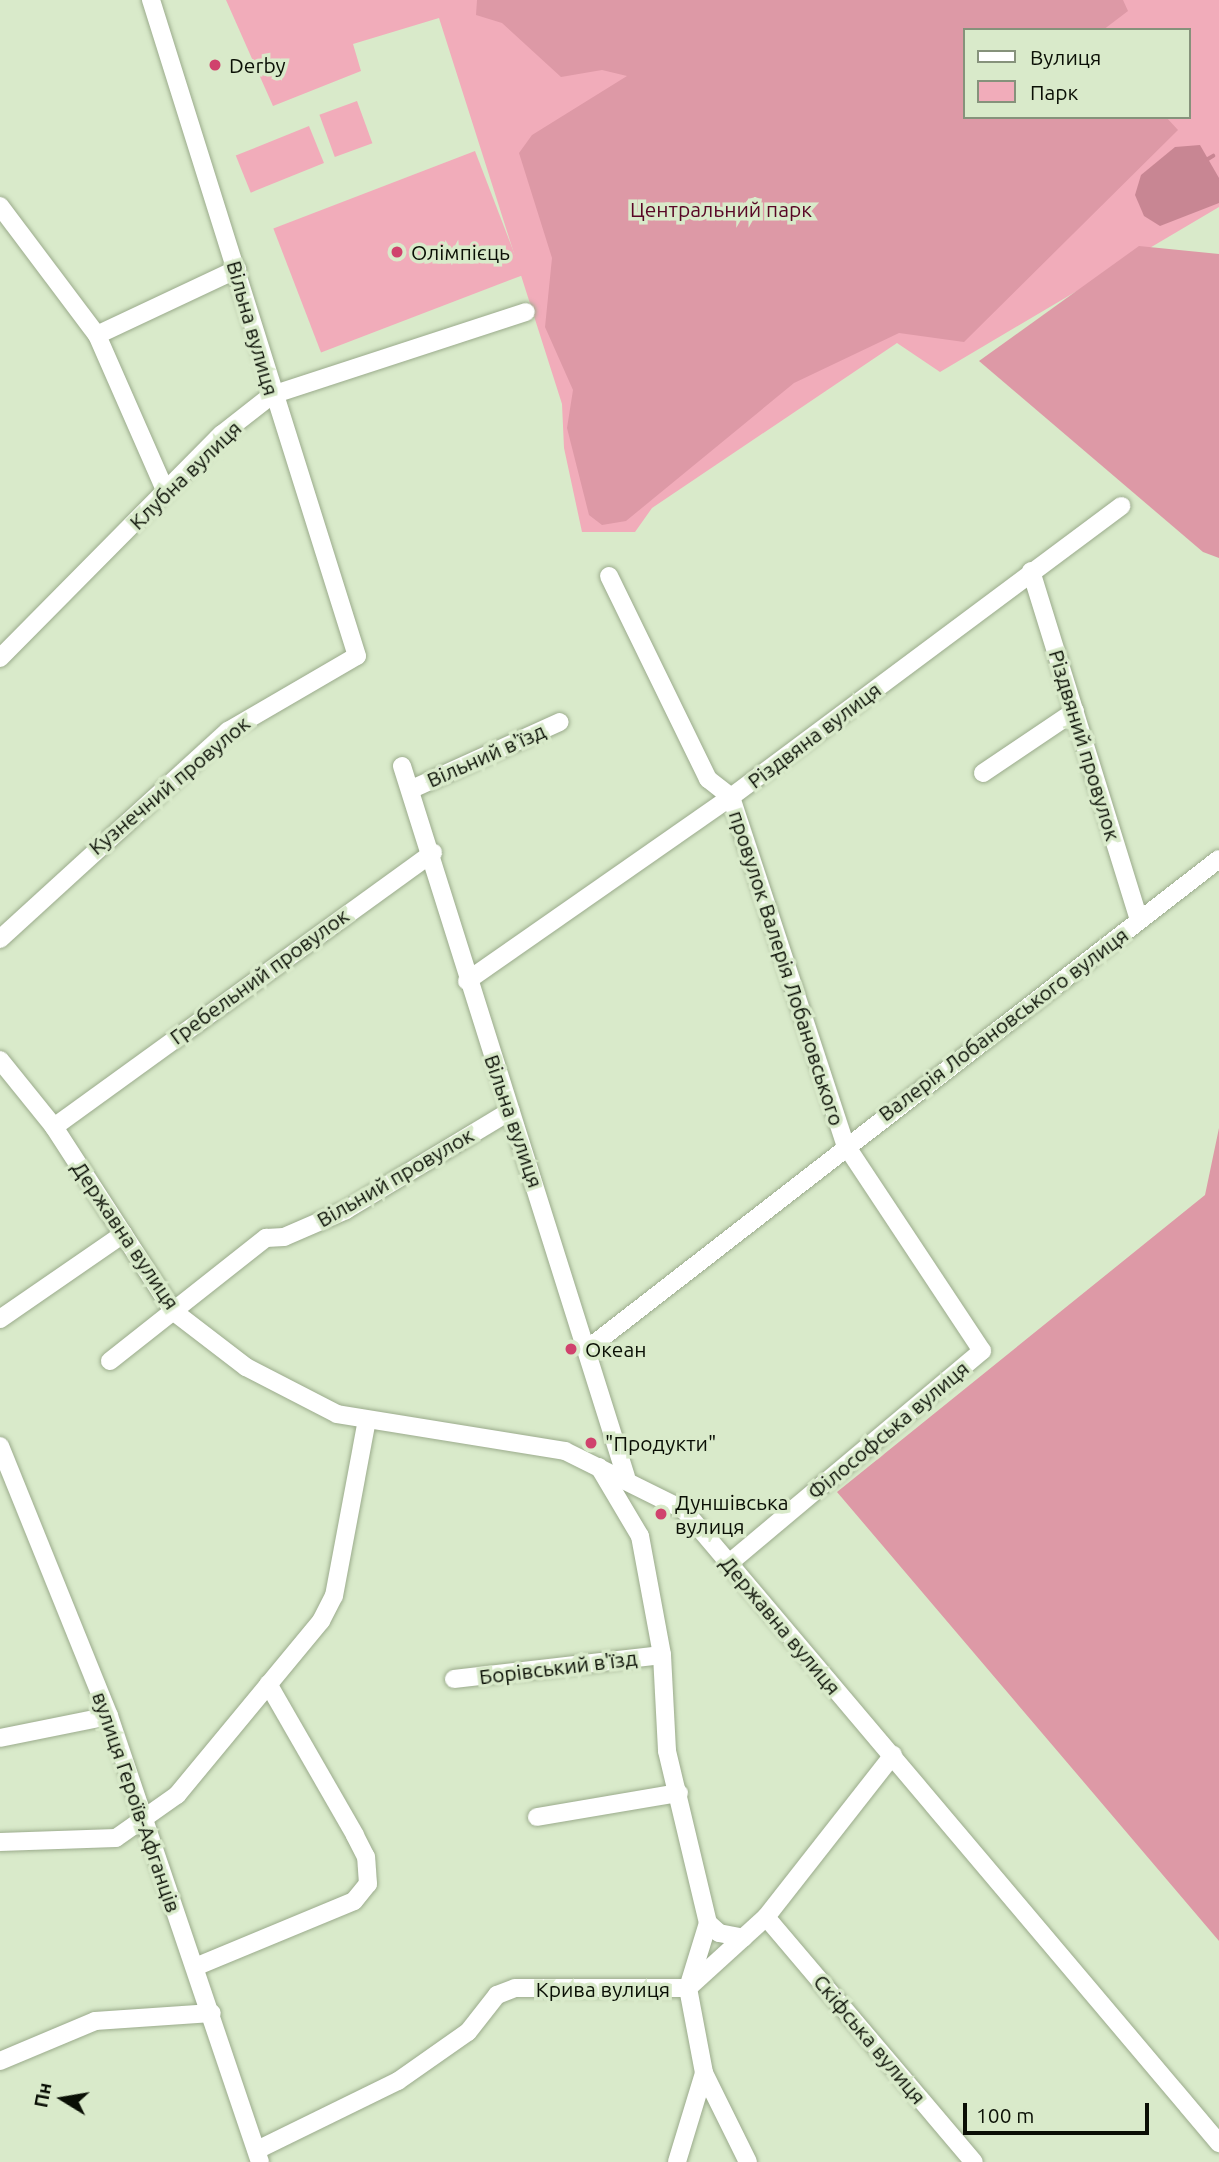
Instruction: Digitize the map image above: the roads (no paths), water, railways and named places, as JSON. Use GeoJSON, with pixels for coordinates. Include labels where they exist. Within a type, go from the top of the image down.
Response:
{"type":"FeatureCollection","features":[{"type":"Feature","properties":{"kind":"street","name":"Вільна вулиця"},"geometry":{"type":"LineString","coordinates":[[151,0],[237,269],[272,395],[357,656]]}},
{"type":"Feature","properties":{"kind":"street"},"geometry":{"type":"LineString","coordinates":[[0,206],[97,335],[166,492]]}},
{"type":"Feature","properties":{"kind":"street"},"geometry":{"type":"LineString","coordinates":[[97,335],[237,269]]}},
{"type":"Feature","properties":{"kind":"street","name":"Клубна вулиця"},"geometry":{"type":"LineString","coordinates":[[0,658],[166,492],[272,395],[526,312]]}},
{"type":"Feature","properties":{"kind":"street","name":"Різдвяна вулиця"},"geometry":{"type":"LineString","coordinates":[[467,981],[731,797],[1121,506]]}},
{"type":"Feature","properties":{"kind":"street","name":"Різдвяний провулок"},"geometry":{"type":"LineString","coordinates":[[1031,571],[1139,919]]}},
{"type":"Feature","properties":{"kind":"street","name":"провулок Валерія Лобановського"},"geometry":{"type":"LineString","coordinates":[[609,576],[708,779],[731,797],[845,1144],[982,1352]]}},
{"type":"Feature","properties":{"kind":"street","name":"Кузнечний провулок"},"geometry":{"type":"LineString","coordinates":[[0,939],[228,731],[357,656]]}},
{"type":"Feature","properties":{"kind":"street"},"geometry":{"type":"LineString","coordinates":[[982,773],[1074,710]]}},
{"type":"Feature","properties":{"kind":"street","name":"Вільний в'їзд"},"geometry":{"type":"LineString","coordinates":[[412,789],[560,722]]}},
{"type":"Feature","properties":{"kind":"street","name":"Вільна вулиця"},"geometry":{"type":"LineString","coordinates":[[402,766],[433,853],[467,981],[590,1347],[626,1477]]}},
{"type":"Feature","properties":{"kind":"street","name":"Гребельний провулок"},"geometry":{"type":"LineString","coordinates":[[54,1127],[433,853]]}},
{"type":"Feature","properties":{"kind":"street","name":"Валерія Лобановського вулиця"},"geometry":{"type":"LineString","coordinates":[[590,1347],[845,1144],[1219,859]]}},
{"type":"Feature","properties":{"kind":"street","name":"Державна вулиця"},"geometry":{"type":"LineString","coordinates":[[0,1060],[54,1127],[173,1311],[246,1367],[337,1414],[565,1451],[626,1477],[684,1510],[1219,2143]]}},
{"type":"Feature","properties":{"kind":"street","name":"Вільний провулок"},"geometry":{"type":"LineString","coordinates":[[110,1361],[266,1238],[284,1237],[346,1210],[510,1111]]}},
{"type":"Feature","properties":{"kind":"street"},"geometry":{"type":"LineString","coordinates":[[0,1319],[122,1234]]}},
{"type":"Feature","properties":{"kind":"street","name":"Філософська вулиця"},"geometry":{"type":"LineString","coordinates":[[729,1563],[982,1352]]}},
{"type":"Feature","properties":{"kind":"street"},"geometry":{"type":"LineString","coordinates":[[0,1842],[116,1838],[177,1795],[268,1684],[334,1596],[367,1420]]}},
{"type":"Feature","properties":{"kind":"street","name":"вулиця Героїв-Афганців"},"geometry":{"type":"LineString","coordinates":[[0,1446],[109,1716],[212,2013],[258,2156]]}},
{"type":"Feature","properties":{"kind":"street"},"geometry":{"type":"LineString","coordinates":[[599,1466],[640,1536],[662,1655],[667,1751],[708,1923],[688,1988],[704,2073],[748,2162]]}},
{"type":"Feature","properties":{"kind":"street","name":"Борівський в'їзд"},"geometry":{"type":"LineString","coordinates":[[454,1679],[662,1655]]}},
{"type":"Feature","properties":{"kind":"street"},"geometry":{"type":"LineString","coordinates":[[195,1967],[354,1901],[368,1884],[366,1857],[355,1835],[268,1684]]}},
{"type":"Feature","properties":{"kind":"street"},"geometry":{"type":"LineString","coordinates":[[0,1738],[109,1716]]}},
{"type":"Feature","properties":{"kind":"street","name":"Крива вулиця"},"geometry":{"type":"LineString","coordinates":[[258,2156],[398,2081],[468,2032],[497,1995],[515,1988],[688,1988],[766,1917],[893,1755]]}},
{"type":"Feature","properties":{"kind":"street"},"geometry":{"type":"LineString","coordinates":[[537,1817],[679,1793]]}},
{"type":"Feature","properties":{"kind":"street","name":"Скіфська вулиця"},"geometry":{"type":"LineString","coordinates":[[766,1917],[974,2162]]}},
{"type":"Feature","properties":{"kind":"street"},"geometry":{"type":"LineString","coordinates":[[708,1923],[719,1933],[744,1938]]}},
{"type":"Feature","properties":{"kind":"street"},"geometry":{"type":"LineString","coordinates":[[0,2061],[95,2021],[212,2013]]}},
{"type":"Feature","properties":{"kind":"street"},"geometry":{"type":"LineString","coordinates":[[677,2162],[704,2073]]}},
{"type":"Feature","properties":{"kind":"waterway"},"geometry":{"type":"LineString","coordinates":[[1208,159],[1213,156]]}},
{"type":"Feature","properties":{"kind":"place","name":"Derby"},"geometry":{"type":"Point","coordinates":[215,65]}},
{"type":"Feature","properties":{"kind":"place","name":"Олімпієць"},"geometry":{"type":"Point","coordinates":[397,252]}},
{"type":"Feature","properties":{"kind":"place","name":"Океан"},"geometry":{"type":"Point","coordinates":[571,1349]}},
{"type":"Feature","properties":{"kind":"place","name":"\"Продукти\""},"geometry":{"type":"Point","coordinates":[591,1443]}},
{"type":"Feature","properties":{"kind":"place","name":"Дуншівська вулиця"},"geometry":{"type":"Point","coordinates":[661,1514]}},
{"type":"Feature","properties":{"kind":"park label","name":"Центральний парк"},"geometry":{"type":"Point","coordinates":[721,209]}}]}
